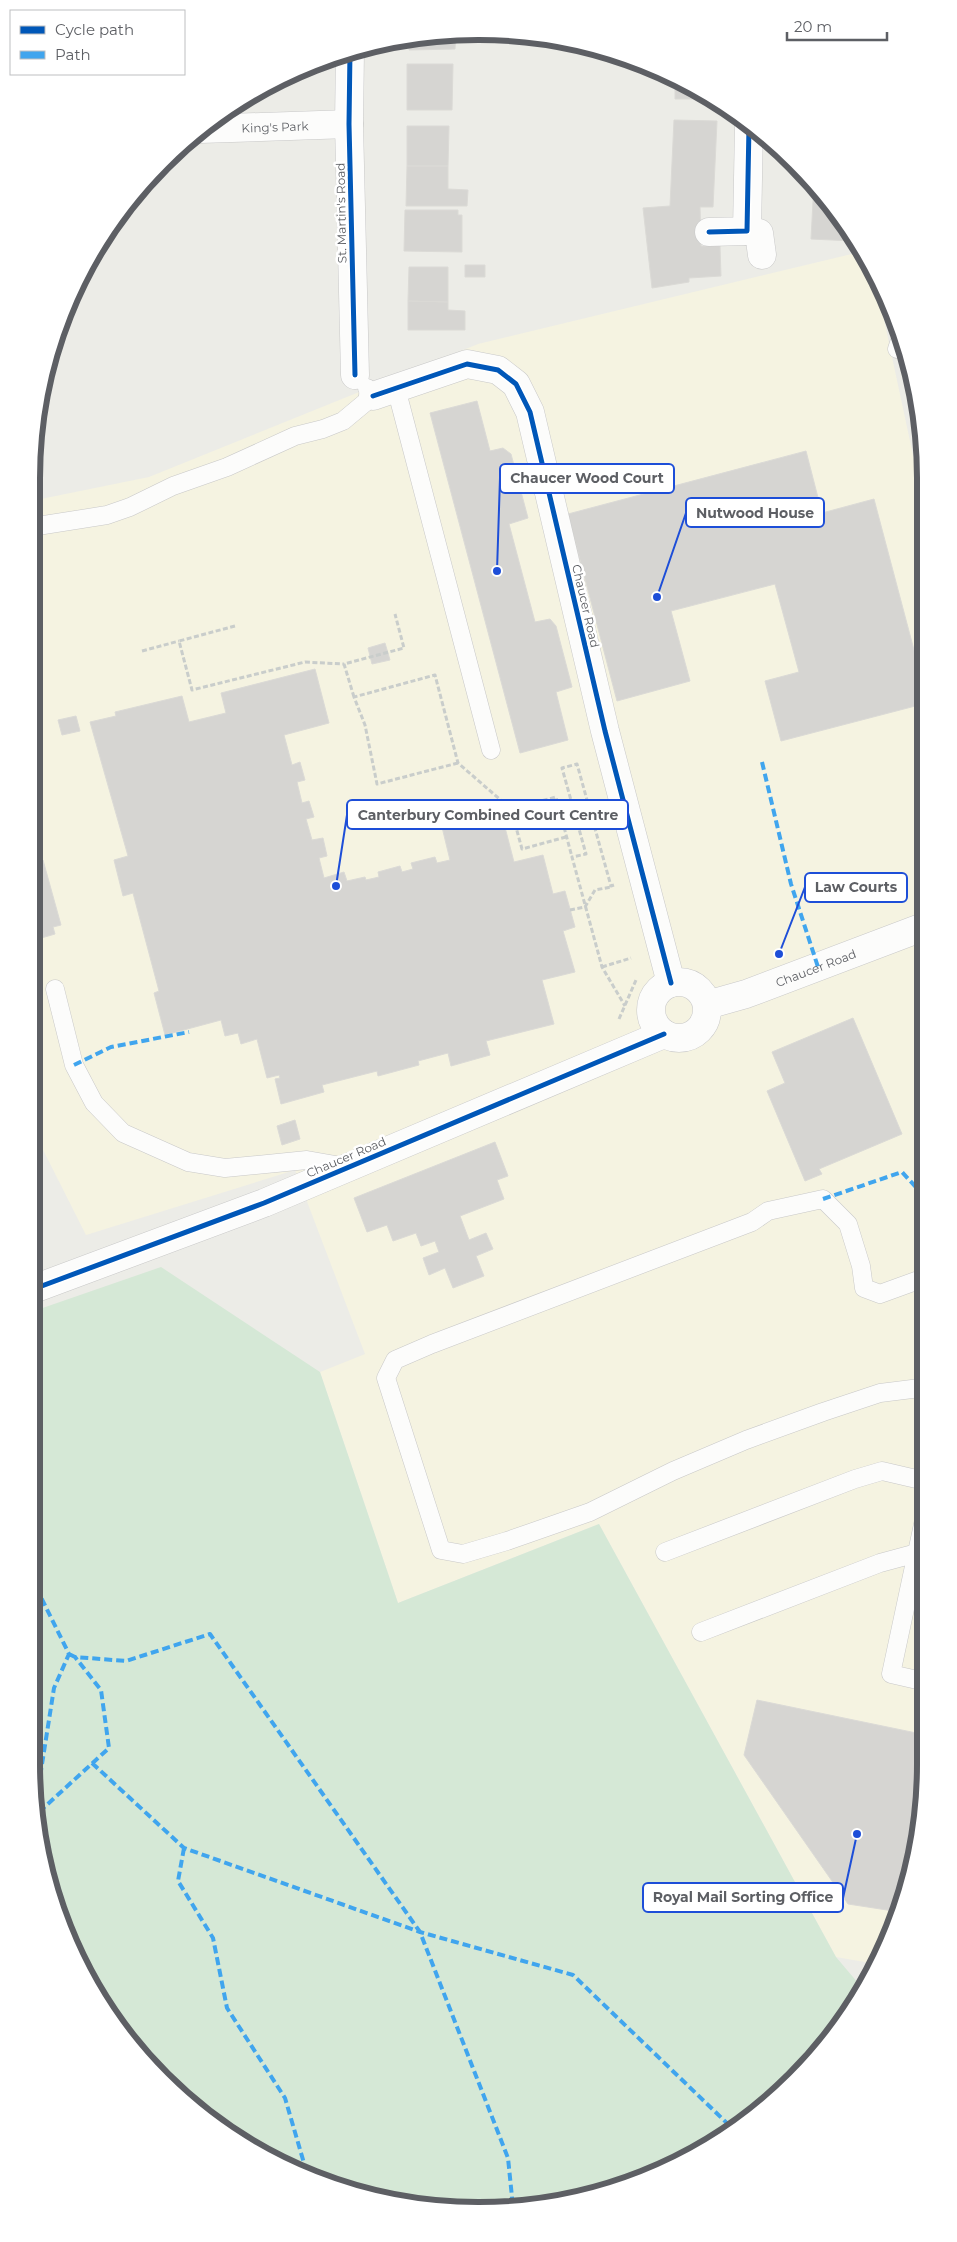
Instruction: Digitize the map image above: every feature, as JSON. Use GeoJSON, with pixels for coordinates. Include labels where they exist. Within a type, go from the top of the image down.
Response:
{"type":"FeatureCollection","features":[{"type":"Feature","properties":{"kind":"street","name":"St. Martin's Road"},"geometry":{"type":"LineString","coordinates":[[350,59],[349,124],[356,374]]}},
{"type":"Feature","properties":{"kind":"street","name":"King's Park"},"geometry":{"type":"LineString","coordinates":[[214,129],[349,124]]}},
{"type":"Feature","properties":{"kind":"street"},"geometry":{"type":"LineString","coordinates":[[747,231],[749,134]]}},
{"type":"Feature","properties":{"kind":"street"},"geometry":{"type":"LineString","coordinates":[[709,232],[747,231],[759,233],[762,254]]}},
{"type":"Feature","properties":{"kind":"street","name":"Chaucer Road"},"geometry":{"type":"LineString","coordinates":[[384,392],[467,364],[498,370],[516,384],[530,412],[605,731],[671,983]]}},
{"type":"Feature","properties":{"kind":"street","name":"Chaucer Road"},"geometry":{"type":"LineString","coordinates":[[40,1287],[264,1203],[664,1034],[679,1038],[690,1036],[698,1031],[707,1017],[707,1005],[746,994],[917,929]]}},
{"type":"Feature","properties":{"kind":"street"},"geometry":{"type":"LineString","coordinates":[[664,1034],[653,1019],[651,1009],[655,996],[671,983],[687,983],[696,987],[704,996],[707,1005]]}},
{"type":"Feature","properties":{"kind":"lane"},"geometry":{"type":"LineString","coordinates":[[356,374],[384,392],[492,750]]}},
{"type":"Feature","properties":{"kind":"lane"},"geometry":{"type":"LineString","coordinates":[[40,526],[107,515],[130,507],[173,486],[220,470],[295,436],[323,430],[344,421],[384,392]]}},
{"type":"Feature","properties":{"kind":"lane"},"geometry":{"type":"LineString","coordinates":[[55,989],[74,1064],[94,1103],[123,1133],[188,1162],[225,1168],[307,1160],[348,1167]]}},
{"type":"Feature","properties":{"kind":"lane"},"geometry":{"type":"LineString","coordinates":[[917,1281],[880,1294],[864,1288],[861,1266],[848,1224],[823,1199],[768,1212],[752,1222],[432,1344],[395,1360],[386,1378],[441,1550],[463,1554],[590,1512],[673,1471],[746,1440],[857,1399],[880,1393],[917,1388]]}},
{"type":"Feature","properties":{"kind":"lane"},"geometry":{"type":"LineString","coordinates":[[665,1552],[855,1479],[882,1471],[917,1479]]}},
{"type":"Feature","properties":{"kind":"lane"},"geometry":{"type":"LineString","coordinates":[[701,1632],[880,1563],[917,1552],[891,1674],[917,1680]]}},
{"type":"Feature","properties":{"kind":"path"},"geometry":{"type":"LineString","coordinates":[[179,641],[192,690],[305,662],[344,664],[404,648],[395,614]]}},
{"type":"Feature","properties":{"kind":"path"},"geometry":{"type":"LineString","coordinates":[[142,651],[234,626]]}},
{"type":"Feature","properties":{"kind":"path"},"geometry":{"type":"LineString","coordinates":[[344,664],[365,725],[377,784],[458,763]]}},
{"type":"Feature","properties":{"kind":"path"},"geometry":{"type":"LineString","coordinates":[[354,697],[436,675],[458,763],[511,809],[522,849],[566,837]]}},
{"type":"Feature","properties":{"kind":"path"},"geometry":{"type":"LineString","coordinates":[[572,857],[586,854],[562,768],[577,764],[587,806]]}},
{"type":"Feature","properties":{"kind":"path"},"geometry":{"type":"LineString","coordinates":[[511,809],[556,796],[602,967],[625,1006]]}},
{"type":"Feature","properties":{"kind":"path"},"geometry":{"type":"LineString","coordinates":[[570,910],[585,907],[595,890],[610,886],[613,895]]}},
{"type":"Feature","properties":{"kind":"path"},"geometry":{"type":"LineString","coordinates":[[628,949],[633,966]]}},
{"type":"Feature","properties":{"kind":"path"},"geometry":{"type":"LineString","coordinates":[[602,967],[631,958]]}},
{"type":"Feature","properties":{"kind":"path"},"geometry":{"type":"LineString","coordinates":[[622,1052],[616,1026],[637,981],[635,973]]}},
{"type":"Feature","properties":{"kind":"shaded area"},"geometry":{"type":"Polygon","coordinates":[[[854,253],[881,303],[917,478],[917,1764],[916,1792],[909,1849],[894,1904],[869,1963],[836,1957],[599,1524],[398,1603],[320,1372],[365,1354],[295,1170],[86,1235],[40,1144],[40,499],[149,477],[478,344],[854,253]]]}},
{"type":"Feature","properties":{"kind":"green space"},"geometry":{"type":"Polygon","coordinates":[[[161,1267],[320,1372],[398,1603],[599,1524],[836,1957],[858,1983],[826,2030],[789,2074],[768,2093],[722,2128],[698,2143],[646,2169],[619,2179],[564,2194],[507,2201],[478,2202],[450,2201],[393,2194],[338,2179],[311,2169],[259,2143],[235,2128],[189,2093],[168,2074],[149,2053],[114,2007],[85,1957],[63,1904],[48,1849],[41,1792],[40,1764],[40,1309],[161,1267]]]}},
{"type":"Feature","properties":{"kind":"building"},"geometry":{"type":"Polygon","coordinates":[[[455,41],[455,49],[409,50],[409,46],[455,41]]]}},
{"type":"Feature","properties":{"kind":"building"},"geometry":{"type":"Polygon","coordinates":[[[407,64],[453,64],[452,110],[407,110],[407,64]]]}},
{"type":"Feature","properties":{"kind":"building"},"geometry":{"type":"Polygon","coordinates":[[[675,87],[698,99],[675,99],[675,87]]]}},
{"type":"Feature","properties":{"kind":"building"},"geometry":{"type":"Polygon","coordinates":[[[674,120],[717,121],[713,207],[700,207],[701,246],[720,246],[721,276],[689,278],[689,282],[652,288],[643,208],[670,206],[674,120]]]}},
{"type":"Feature","properties":{"kind":"building"},"geometry":{"type":"Polygon","coordinates":[[[407,126],[449,126],[448,166],[407,166],[407,126]]]}},
{"type":"Feature","properties":{"kind":"building"},"geometry":{"type":"Polygon","coordinates":[[[407,166],[448,166],[448,189],[468,190],[467,206],[406,206],[407,166]]]}},
{"type":"Feature","properties":{"kind":"building"},"geometry":{"type":"Polygon","coordinates":[[[813,196],[847,241],[811,239],[813,196]]]}},
{"type":"Feature","properties":{"kind":"building"},"geometry":{"type":"Polygon","coordinates":[[[405,210],[458,210],[458,215],[462,215],[462,252],[404,251],[405,210]]]}},
{"type":"Feature","properties":{"kind":"building"},"geometry":{"type":"Polygon","coordinates":[[[465,265],[485,265],[485,277],[465,277],[465,265]]]}},
{"type":"Feature","properties":{"kind":"building"},"geometry":{"type":"Polygon","coordinates":[[[409,267],[448,267],[448,302],[408,301],[409,267]]]}},
{"type":"Feature","properties":{"kind":"building"},"geometry":{"type":"Polygon","coordinates":[[[408,301],[448,302],[448,310],[465,311],[465,330],[408,330],[408,301]]]}},
{"type":"Feature","properties":{"kind":"building"},"geometry":{"type":"Polygon","coordinates":[[[477,401],[490,451],[503,448],[511,454],[528,518],[509,524],[535,622],[550,619],[556,626],[572,687],[556,692],[568,740],[520,753],[430,413],[477,401]]]}},
{"type":"Feature","properties":{"kind":"building"},"geometry":{"type":"Polygon","coordinates":[[[806,451],[822,513],[874,499],[917,661],[917,706],[781,741],[765,681],[799,672],[775,584],[671,611],[690,681],[617,701],[568,514],[806,451]]]}},
{"type":"Feature","properties":{"kind":"building"},"geometry":{"type":"Polygon","coordinates":[[[385,643],[390,660],[372,664],[368,648],[385,643]]]}},
{"type":"Feature","properties":{"kind":"building"},"geometry":{"type":"Polygon","coordinates":[[[315,669],[329,723],[284,735],[292,765],[300,762],[305,780],[297,782],[302,803],[309,801],[314,817],[306,819],[312,840],[323,838],[327,856],[319,858],[324,878],[344,872],[347,881],[365,877],[366,880],[379,877],[378,872],[400,866],[402,872],[413,869],[411,863],[435,857],[437,863],[450,860],[441,823],[500,808],[514,862],[543,855],[553,894],[565,891],[575,927],[563,931],[575,972],[542,980],[554,1024],[486,1041],[490,1055],[451,1066],[448,1053],[418,1061],[419,1065],[378,1076],[377,1071],[322,1085],[324,1092],[281,1104],[275,1079],[280,1078],[279,1075],[267,1078],[257,1039],[241,1044],[238,1033],[225,1036],[221,1020],[165,1035],[154,993],[159,991],[133,893],[123,896],[114,860],[128,856],[90,722],[116,716],[115,712],[182,696],[189,722],[226,713],[221,693],[315,669]]]}},
{"type":"Feature","properties":{"kind":"building"},"geometry":{"type":"Polygon","coordinates":[[[76,716],[80,731],[62,735],[58,720],[76,716]]]}},
{"type":"Feature","properties":{"kind":"building"},"geometry":{"type":"Polygon","coordinates":[[[43,860],[61,925],[53,927],[55,934],[40,938],[40,861],[43,860]]]}},
{"type":"Feature","properties":{"kind":"building"},"geometry":{"type":"Polygon","coordinates":[[[853,1018],[902,1134],[819,1169],[822,1174],[805,1181],[767,1091],[785,1083],[772,1052],[853,1018]]]}},
{"type":"Feature","properties":{"kind":"building"},"geometry":{"type":"Polygon","coordinates":[[[295,1120],[300,1139],[282,1145],[277,1126],[295,1120]]]}},
{"type":"Feature","properties":{"kind":"building"},"geometry":{"type":"Polygon","coordinates":[[[495,1142],[508,1176],[497,1180],[504,1199],[460,1216],[469,1240],[486,1233],[493,1249],[476,1256],[484,1276],[453,1288],[445,1268],[429,1275],[423,1258],[439,1252],[435,1241],[421,1246],[416,1233],[393,1241],[387,1225],[367,1232],[354,1198],[495,1142]]]}},
{"type":"Feature","properties":{"kind":"building"},"geometry":{"type":"Polygon","coordinates":[[[757,1700],[917,1733],[916,1792],[909,1849],[892,1911],[848,1904],[744,1755],[757,1700]]]}},
{"type":"Feature","properties":{"kind":"marked path"},"geometry":{"type":"LineString","coordinates":[[762,762],[791,884],[818,967]]}},
{"type":"Feature","properties":{"kind":"marked path"},"geometry":{"type":"LineString","coordinates":[[74,1065],[111,1047],[189,1032]]}},
{"type":"Feature","properties":{"kind":"marked path"},"geometry":{"type":"LineString","coordinates":[[823,1199],[902,1172],[917,1188]]}},
{"type":"Feature","properties":{"kind":"marked path"},"geometry":{"type":"LineString","coordinates":[[40,1595],[69,1654],[54,1688],[40,1775]]}},
{"type":"Feature","properties":{"kind":"marked path"},"geometry":{"type":"LineString","coordinates":[[69,1654],[75,1657],[126,1661],[210,1634],[420,1932],[508,2158],[512,2200]]}},
{"type":"Feature","properties":{"kind":"marked path"},"geometry":{"type":"LineString","coordinates":[[43,1809],[109,1748],[101,1690],[75,1657]]}},
{"type":"Feature","properties":{"kind":"marked path"},"geometry":{"type":"LineString","coordinates":[[92,1763],[184,1848],[420,1932],[573,1975],[728,2124]]}},
{"type":"Feature","properties":{"kind":"marked path"},"geometry":{"type":"LineString","coordinates":[[184,1848],[178,1881],[213,1938],[227,2008],[285,2098],[305,2166]]}},
{"type":"Feature","properties":{"kind":"cycle path"},"geometry":{"type":"LineString","coordinates":[[350,59],[349,124],[355,375]]}},
{"type":"Feature","properties":{"kind":"cycle path"},"geometry":{"type":"LineString","coordinates":[[709,232],[747,231],[749,134]]}},
{"type":"Feature","properties":{"kind":"cycle path"},"geometry":{"type":"LineString","coordinates":[[373,396],[467,364],[498,370],[516,384],[530,412],[605,731],[671,983]]}},
{"type":"Feature","properties":{"kind":"cycle path"},"geometry":{"type":"LineString","coordinates":[[40,1287],[264,1203],[664,1034]]}},
{"type":"Feature","properties":{"kind":"place","name":"Chaucer Wood Court"},"geometry":{"type":"Point","coordinates":[497,571]}},
{"type":"Feature","properties":{"kind":"place","name":"Nutwood House"},"geometry":{"type":"Point","coordinates":[657,597]}},
{"type":"Feature","properties":{"kind":"place","name":"Canterbury Combined Court Centre"},"geometry":{"type":"Point","coordinates":[336,886]}},
{"type":"Feature","properties":{"kind":"place","name":"Law Courts"},"geometry":{"type":"Point","coordinates":[779,954]}},
{"type":"Feature","properties":{"kind":"place","name":"Royal Mail Sorting Office"},"geometry":{"type":"Point","coordinates":[857,1834]}}]}
